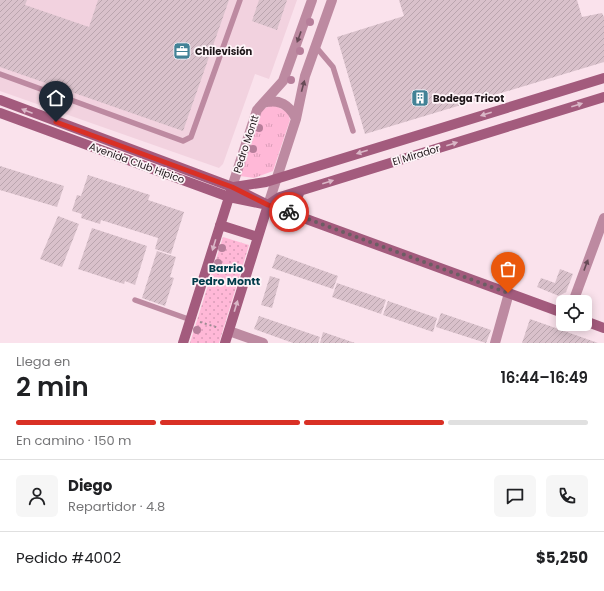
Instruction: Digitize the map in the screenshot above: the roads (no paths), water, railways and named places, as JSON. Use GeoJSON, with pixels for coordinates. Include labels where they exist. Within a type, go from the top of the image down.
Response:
{"type":"FeatureCollection","features":[{"type":"Feature","properties":{"kind":"main road","name":"El Mirador"},"geometry":{"type":"LineString","coordinates":[[232,187],[251,186],[276,179],[604,78]]}},
{"type":"Feature","properties":{"kind":"main road","name":"El Mirador"},"geometry":{"type":"LineString","coordinates":[[268,205],[280,197],[604,97]]}},
{"type":"Feature","properties":{"kind":"main road"},"geometry":{"type":"LineString","coordinates":[[533,99],[539,117]]}},
{"type":"Feature","properties":{"kind":"main road","name":"Avenida Club Hípico"},"geometry":{"type":"LineString","coordinates":[[0,100],[232,187],[268,205]]}},
{"type":"Feature","properties":{"kind":"main road","name":"Avenida Club Hípico"},"geometry":{"type":"LineString","coordinates":[[0,113],[229,197]]}},
{"type":"Feature","properties":{"kind":"main road"},"geometry":{"type":"LineString","coordinates":[[94,148],[98,137]]}},
{"type":"Feature","properties":{"kind":"main road","name":"Pedro Montt"},"geometry":{"type":"LineString","coordinates":[[183,343],[232,187]]}},
{"type":"Feature","properties":{"kind":"main road"},"geometry":{"type":"LineString","coordinates":[[297,215],[296,204],[300,191]]}},
{"type":"Feature","properties":{"kind":"main road"},"geometry":{"type":"LineString","coordinates":[[229,197],[268,205],[297,215],[556,310]]}},
{"type":"Feature","properties":{"kind":"main road"},"geometry":{"type":"LineString","coordinates":[[225,343],[268,205]]}},
{"type":"Feature","properties":{"kind":"main road"},"geometry":{"type":"LineString","coordinates":[[220,225],[258,237]]}},
{"type":"Feature","properties":{"kind":"main road"},"geometry":{"type":"LineString","coordinates":[[592,324],[604,328]]}},
{"type":"Feature","properties":{"kind":"street","name":"Pedro Montt"},"geometry":{"type":"LineString","coordinates":[[232,187],[255,116],[263,103],[283,81],[312,0]]}},
{"type":"Feature","properties":{"kind":"street"},"geometry":{"type":"LineString","coordinates":[[268,205],[296,119],[301,90],[332,0]]}},
{"type":"Feature","properties":{"kind":"street"},"geometry":{"type":"LineString","coordinates":[[263,103],[273,101],[283,104],[292,111],[296,119]]}},
{"type":"Feature","properties":{"kind":"street"},"geometry":{"type":"LineString","coordinates":[[576,295],[604,218]]}},
{"type":"Feature","properties":{"kind":"street"},"geometry":{"type":"LineString","coordinates":[[495,343],[508,293]]}},
{"type":"Feature","properties":{"kind":"street"},"geometry":{"type":"LineString","coordinates":[[228,331],[264,343]]}},
{"type":"Feature","properties":{"kind":"lane"},"geometry":{"type":"LineString","coordinates":[[0,74],[183,141],[188,140],[191,137],[240,0]]}},
{"type":"Feature","properties":{"kind":"lane"},"geometry":{"type":"LineString","coordinates":[[316,47],[333,67],[353,131]]}},
{"type":"Feature","properties":{"kind":"lane"},"geometry":{"type":"LineString","coordinates":[[135,300],[191,320]]}},
{"type":"Feature","properties":{"kind":"place","name":"Chilevisión"},"geometry":{"type":"Point","coordinates":[182,51]}},
{"type":"Feature","properties":{"kind":"place","name":"Bodega Tricot"},"geometry":{"type":"Point","coordinates":[420,98]}},
{"type":"Feature","properties":{"kind":"district","name":"Barrio Pedro Montt"},"geometry":{"type":"Point","coordinates":[226,274]}}]}
